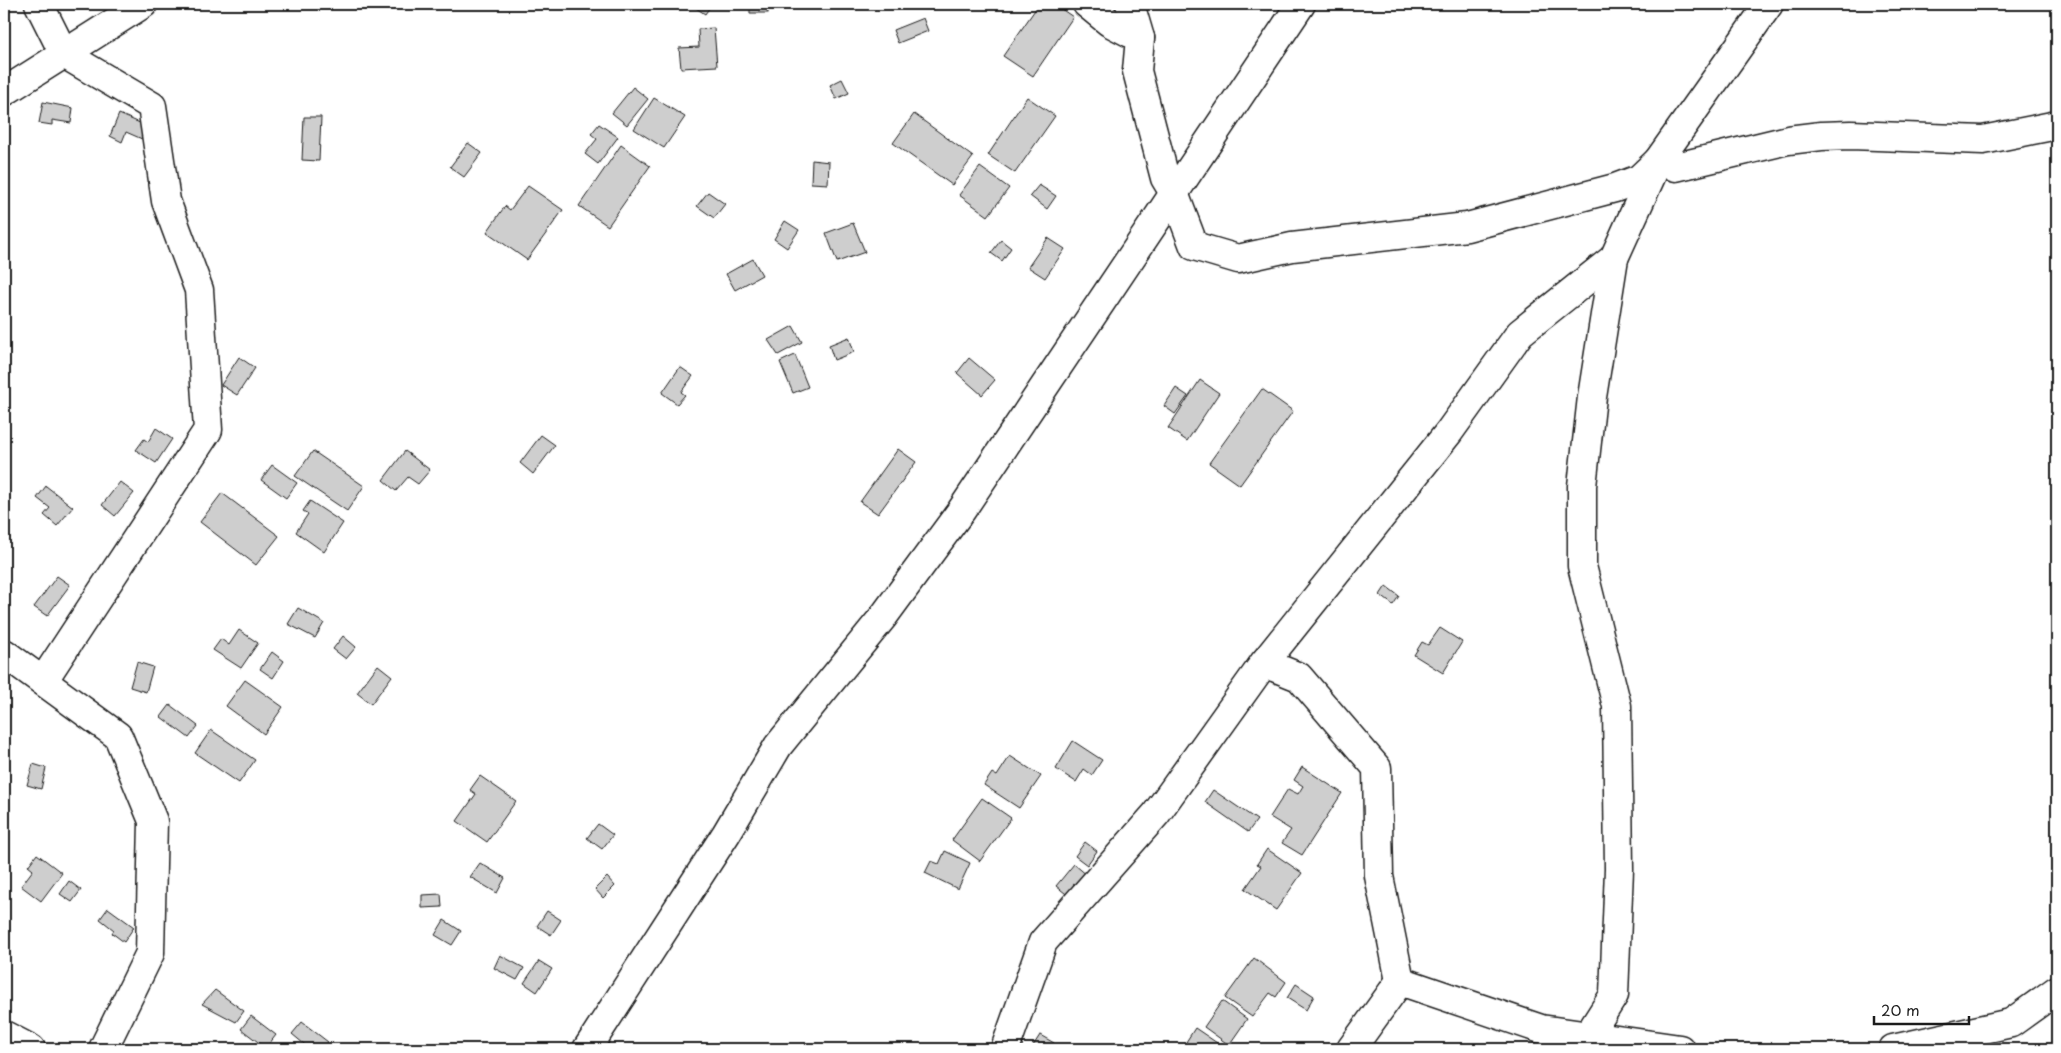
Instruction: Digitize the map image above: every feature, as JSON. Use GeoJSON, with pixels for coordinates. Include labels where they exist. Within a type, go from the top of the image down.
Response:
{"type":"FeatureCollection","features":[{"type":"Feature","properties":{"kind":"street"},"geometry":{"type":"LineString","coordinates":[[39,4],[64,54],[152,106],[166,201],[199,290],[208,430],[43,681]]}},
{"type":"Feature","properties":{"kind":"street"},"geometry":{"type":"LineString","coordinates":[[4,92],[143,4]]}},
{"type":"Feature","properties":{"kind":"street"},"geometry":{"type":"LineString","coordinates":[[1087,4],[1109,22],[1140,38]]}},
{"type":"Feature","properties":{"kind":"street"},"geometry":{"type":"LineString","coordinates":[[1130,4],[1140,38],[1137,71],[1165,178],[1174,193],[1194,246],[1238,259],[1292,247],[1467,227],[1615,188],[1639,179],[1658,161]]}},
{"type":"Feature","properties":{"kind":"street"},"geometry":{"type":"LineString","coordinates":[[587,1049],[726,834],[778,746],[883,617],[961,510],[1301,4]]}},
{"type":"Feature","properties":{"kind":"street"},"geometry":{"type":"LineString","coordinates":[[1587,1043],[1614,995],[1619,869],[1617,706],[1582,566],[1584,467],[1592,397],[1614,258],[1658,161],[1769,4]]}},
{"type":"Feature","properties":{"kind":"street"},"geometry":{"type":"LineString","coordinates":[[1658,161],[1676,167],[1788,140],[1821,136],[1851,135],[1983,140],[2057,124]]}},
{"type":"Feature","properties":{"kind":"street"},"geometry":{"type":"LineString","coordinates":[[1005,1049],[1043,942],[1156,814],[1264,663],[1449,432],[1520,333],[1614,258]]}},
{"type":"Feature","properties":{"kind":"street"},"geometry":{"type":"LineString","coordinates":[[4,653],[118,736],[153,821],[150,953],[103,1049]]}},
{"type":"Feature","properties":{"kind":"street"},"geometry":{"type":"LineString","coordinates":[[1264,663],[1299,677],[1377,768],[1379,876],[1400,981],[1351,1049]]}},
{"type":"Feature","properties":{"kind":"street"},"geometry":{"type":"LineString","coordinates":[[1400,981],[1587,1043],[1680,1049]]}},
{"type":"Feature","properties":{"kind":"street"},"geometry":{"type":"LineString","coordinates":[[1894,1049],[2011,1023],[2057,990]]}},
{"type":"Feature","properties":{"kind":"street"},"geometry":{"type":"LineString","coordinates":[[4,1035],[31,1049]]}},
{"type":"Feature","properties":{"kind":"building"},"geometry":{"type":"Polygon","coordinates":[[[690,4],[712,4],[705,14],[690,4]]]}},
{"type":"Feature","properties":{"kind":"building"},"geometry":{"type":"Polygon","coordinates":[[[750,4],[768,4],[768,13],[750,13],[750,4]]]}},
{"type":"Feature","properties":{"kind":"building"},"geometry":{"type":"Polygon","coordinates":[[[1039,4],[1054,4],[1073,17],[1033,76],[1003,56],[1039,4]]]}},
{"type":"Feature","properties":{"kind":"building"},"geometry":{"type":"Polygon","coordinates":[[[923,18],[928,31],[898,43],[893,30],[923,18]]]}},
{"type":"Feature","properties":{"kind":"building"},"geometry":{"type":"Polygon","coordinates":[[[714,28],[717,66],[681,68],[679,48],[699,47],[698,29],[714,28]]]}},
{"type":"Feature","properties":{"kind":"building"},"geometry":{"type":"Polygon","coordinates":[[[842,79],[849,93],[836,99],[830,85],[842,79]]]}},
{"type":"Feature","properties":{"kind":"building"},"geometry":{"type":"Polygon","coordinates":[[[633,87],[648,99],[627,125],[612,113],[633,87]]]}},
{"type":"Feature","properties":{"kind":"building"},"geometry":{"type":"Polygon","coordinates":[[[1027,97],[1055,116],[1015,173],[988,155],[1027,97]]]}},
{"type":"Feature","properties":{"kind":"building"},"geometry":{"type":"Polygon","coordinates":[[[654,98],[685,117],[664,148],[634,129],[654,98]]]}},
{"type":"Feature","properties":{"kind":"building"},"geometry":{"type":"Polygon","coordinates":[[[43,102],[73,108],[71,123],[52,120],[52,125],[39,123],[43,102]]]}},
{"type":"Feature","properties":{"kind":"building"},"geometry":{"type":"Polygon","coordinates":[[[119,114],[147,126],[142,139],[126,132],[122,142],[110,136],[119,114]]]}},
{"type":"Feature","properties":{"kind":"building"},"geometry":{"type":"Polygon","coordinates":[[[914,114],[973,157],[952,185],[893,143],[914,114]]]}},
{"type":"Feature","properties":{"kind":"building"},"geometry":{"type":"Polygon","coordinates":[[[304,117],[321,117],[319,161],[302,160],[304,117]]]}},
{"type":"Feature","properties":{"kind":"building"},"geometry":{"type":"Polygon","coordinates":[[[599,124],[618,137],[598,164],[585,154],[597,139],[591,134],[599,124]]]}},
{"type":"Feature","properties":{"kind":"building"},"geometry":{"type":"Polygon","coordinates":[[[468,143],[482,153],[464,177],[450,167],[468,143]]]}},
{"type":"Feature","properties":{"kind":"building"},"geometry":{"type":"Polygon","coordinates":[[[621,145],[650,166],[608,226],[579,206],[621,145]]]}},
{"type":"Feature","properties":{"kind":"building"},"geometry":{"type":"Polygon","coordinates":[[[812,160],[829,162],[828,184],[811,183],[812,160]]]}},
{"type":"Feature","properties":{"kind":"building"},"geometry":{"type":"Polygon","coordinates":[[[980,167],[1009,188],[988,216],[959,195],[980,167]]]}},
{"type":"Feature","properties":{"kind":"building"},"geometry":{"type":"Polygon","coordinates":[[[1039,185],[1056,196],[1047,209],[1030,196],[1039,185]]]}},
{"type":"Feature","properties":{"kind":"building"},"geometry":{"type":"Polygon","coordinates":[[[528,186],[563,210],[527,260],[487,232],[505,206],[510,210],[528,186]]]}},
{"type":"Feature","properties":{"kind":"building"},"geometry":{"type":"Polygon","coordinates":[[[708,192],[725,204],[714,218],[697,206],[708,192]]]}},
{"type":"Feature","properties":{"kind":"building"},"geometry":{"type":"Polygon","coordinates":[[[785,221],[799,230],[787,248],[774,239],[785,221]]]}},
{"type":"Feature","properties":{"kind":"building"},"geometry":{"type":"Polygon","coordinates":[[[853,223],[865,252],[837,262],[826,233],[853,223]]]}},
{"type":"Feature","properties":{"kind":"building"},"geometry":{"type":"Polygon","coordinates":[[[1048,238],[1065,249],[1045,278],[1028,267],[1048,238]]]}},
{"type":"Feature","properties":{"kind":"building"},"geometry":{"type":"Polygon","coordinates":[[[1001,240],[1011,248],[1002,261],[991,253],[1001,240]]]}},
{"type":"Feature","properties":{"kind":"building"},"geometry":{"type":"Polygon","coordinates":[[[753,259],[762,275],[735,290],[726,274],[753,259]]]}},
{"type":"Feature","properties":{"kind":"building"},"geometry":{"type":"Polygon","coordinates":[[[793,326],[802,342],[778,355],[768,340],[793,326]]]}},
{"type":"Feature","properties":{"kind":"building"},"geometry":{"type":"Polygon","coordinates":[[[849,337],[854,352],[834,360],[829,345],[849,337]]]}},
{"type":"Feature","properties":{"kind":"building"},"geometry":{"type":"Polygon","coordinates":[[[795,355],[808,387],[793,393],[780,362],[795,355]]]}},
{"type":"Feature","properties":{"kind":"building"},"geometry":{"type":"Polygon","coordinates":[[[239,357],[255,368],[237,395],[221,385],[239,357]]]}},
{"type":"Feature","properties":{"kind":"building"},"geometry":{"type":"Polygon","coordinates":[[[969,358],[995,380],[982,395],[957,373],[969,358]]]}},
{"type":"Feature","properties":{"kind":"building"},"geometry":{"type":"Polygon","coordinates":[[[680,367],[693,376],[681,392],[685,395],[677,404],[662,393],[680,367]]]}},
{"type":"Feature","properties":{"kind":"building"},"geometry":{"type":"Polygon","coordinates":[[[1200,380],[1219,393],[1187,441],[1168,428],[1200,380]]]}},
{"type":"Feature","properties":{"kind":"building"},"geometry":{"type":"Polygon","coordinates":[[[1176,388],[1188,396],[1175,414],[1164,406],[1176,388]]]}},
{"type":"Feature","properties":{"kind":"building"},"geometry":{"type":"Polygon","coordinates":[[[1262,389],[1293,411],[1240,485],[1209,463],[1262,389]]]}},
{"type":"Feature","properties":{"kind":"building"},"geometry":{"type":"Polygon","coordinates":[[[156,428],[172,439],[156,463],[136,450],[144,439],[148,442],[156,428]]]}},
{"type":"Feature","properties":{"kind":"building"},"geometry":{"type":"Polygon","coordinates":[[[541,435],[555,445],[533,474],[520,463],[541,435]]]}},
{"type":"Feature","properties":{"kind":"building"},"geometry":{"type":"Polygon","coordinates":[[[898,449],[916,462],[878,514],[860,502],[898,449]]]}},
{"type":"Feature","properties":{"kind":"building"},"geometry":{"type":"Polygon","coordinates":[[[313,451],[364,486],[347,511],[295,476],[313,451]]]}},
{"type":"Feature","properties":{"kind":"building"},"geometry":{"type":"Polygon","coordinates":[[[405,451],[430,470],[418,484],[408,477],[396,491],[383,480],[405,451]]]}},
{"type":"Feature","properties":{"kind":"building"},"geometry":{"type":"Polygon","coordinates":[[[272,465],[297,483],[286,498],[261,480],[272,465]]]}},
{"type":"Feature","properties":{"kind":"building"},"geometry":{"type":"Polygon","coordinates":[[[120,482],[134,493],[115,516],[102,505],[120,482]]]}},
{"type":"Feature","properties":{"kind":"building"},"geometry":{"type":"Polygon","coordinates":[[[46,486],[73,507],[57,526],[44,515],[50,508],[37,498],[46,486]]]}},
{"type":"Feature","properties":{"kind":"building"},"geometry":{"type":"Polygon","coordinates":[[[222,493],[279,536],[256,565],[200,522],[222,493]]]}},
{"type":"Feature","properties":{"kind":"building"},"geometry":{"type":"Polygon","coordinates":[[[310,501],[343,523],[324,552],[296,532],[308,514],[303,511],[310,501]]]}},
{"type":"Feature","properties":{"kind":"building"},"geometry":{"type":"Polygon","coordinates":[[[57,576],[70,585],[47,616],[34,607],[57,576]]]}},
{"type":"Feature","properties":{"kind":"building"},"geometry":{"type":"Polygon","coordinates":[[[1386,586],[1399,596],[1393,605],[1380,595],[1386,586]]]}},
{"type":"Feature","properties":{"kind":"building"},"geometry":{"type":"Polygon","coordinates":[[[298,608],[324,623],[315,638],[288,624],[298,608]]]}},
{"type":"Feature","properties":{"kind":"building"},"geometry":{"type":"Polygon","coordinates":[[[1440,628],[1462,642],[1443,673],[1414,655],[1422,642],[1428,645],[1440,628]]]}},
{"type":"Feature","properties":{"kind":"building"},"geometry":{"type":"Polygon","coordinates":[[[239,630],[258,643],[241,668],[213,650],[221,639],[229,645],[239,630]]]}},
{"type":"Feature","properties":{"kind":"building"},"geometry":{"type":"Polygon","coordinates":[[[343,636],[356,647],[346,659],[333,649],[343,636]]]}},
{"type":"Feature","properties":{"kind":"building"},"geometry":{"type":"Polygon","coordinates":[[[272,652],[284,661],[273,678],[260,669],[272,652]]]}},
{"type":"Feature","properties":{"kind":"building"},"geometry":{"type":"Polygon","coordinates":[[[137,662],[153,667],[146,692],[130,687],[137,662]]]}},
{"type":"Feature","properties":{"kind":"building"},"geometry":{"type":"Polygon","coordinates":[[[378,665],[392,676],[371,704],[357,693],[378,665]]]}},
{"type":"Feature","properties":{"kind":"building"},"geometry":{"type":"Polygon","coordinates":[[[245,680],[283,707],[264,734],[226,706],[245,680]]]}},
{"type":"Feature","properties":{"kind":"building"},"geometry":{"type":"Polygon","coordinates":[[[170,705],[198,726],[189,738],[161,717],[170,705]]]}},
{"type":"Feature","properties":{"kind":"building"},"geometry":{"type":"Polygon","coordinates":[[[211,730],[255,760],[239,783],[195,753],[211,730]]]}},
{"type":"Feature","properties":{"kind":"building"},"geometry":{"type":"Polygon","coordinates":[[[1073,741],[1102,760],[1092,775],[1084,769],[1076,782],[1056,769],[1073,741]]]}},
{"type":"Feature","properties":{"kind":"building"},"geometry":{"type":"Polygon","coordinates":[[[1010,756],[1041,776],[1019,808],[984,785],[992,773],[997,776],[1010,756]]]}},
{"type":"Feature","properties":{"kind":"building"},"geometry":{"type":"Polygon","coordinates":[[[33,764],[46,768],[41,789],[27,785],[33,764]]]}},
{"type":"Feature","properties":{"kind":"building"},"geometry":{"type":"Polygon","coordinates":[[[1302,767],[1342,793],[1302,855],[1282,843],[1291,830],[1270,817],[1288,789],[1298,794],[1303,786],[1294,780],[1302,767]]]}},
{"type":"Feature","properties":{"kind":"building"},"geometry":{"type":"Polygon","coordinates":[[[480,776],[516,801],[487,842],[457,821],[476,794],[470,790],[480,776]]]}},
{"type":"Feature","properties":{"kind":"building"},"geometry":{"type":"Polygon","coordinates":[[[1213,790],[1257,820],[1248,832],[1205,802],[1213,790]]]}},
{"type":"Feature","properties":{"kind":"building"},"geometry":{"type":"Polygon","coordinates":[[[982,798],[1011,818],[980,861],[952,840],[982,798]]]}},
{"type":"Feature","properties":{"kind":"building"},"geometry":{"type":"Polygon","coordinates":[[[598,824],[613,835],[602,849],[587,838],[598,824]]]}},
{"type":"Feature","properties":{"kind":"building"},"geometry":{"type":"Polygon","coordinates":[[[1085,842],[1097,851],[1087,865],[1075,856],[1085,842]]]}},
{"type":"Feature","properties":{"kind":"building"},"geometry":{"type":"Polygon","coordinates":[[[1267,849],[1302,873],[1276,910],[1245,889],[1261,866],[1257,864],[1267,849]]]}},
{"type":"Feature","properties":{"kind":"building"},"geometry":{"type":"Polygon","coordinates":[[[945,851],[970,863],[958,889],[925,873],[931,861],[939,864],[945,851]]]}},
{"type":"Feature","properties":{"kind":"building"},"geometry":{"type":"Polygon","coordinates":[[[37,854],[62,873],[41,901],[21,886],[33,870],[28,866],[37,854]]]}},
{"type":"Feature","properties":{"kind":"building"},"geometry":{"type":"Polygon","coordinates":[[[480,863],[505,878],[497,893],[470,877],[480,863]]]}},
{"type":"Feature","properties":{"kind":"building"},"geometry":{"type":"Polygon","coordinates":[[[1074,864],[1088,876],[1070,897],[1056,886],[1074,864]]]}},
{"type":"Feature","properties":{"kind":"building"},"geometry":{"type":"Polygon","coordinates":[[[607,877],[615,886],[603,898],[595,889],[607,877]]]}},
{"type":"Feature","properties":{"kind":"building"},"geometry":{"type":"Polygon","coordinates":[[[69,881],[81,890],[72,902],[60,894],[69,881]]]}},
{"type":"Feature","properties":{"kind":"building"},"geometry":{"type":"Polygon","coordinates":[[[441,894],[442,907],[422,908],[422,895],[441,894]]]}},
{"type":"Feature","properties":{"kind":"building"},"geometry":{"type":"Polygon","coordinates":[[[108,908],[134,927],[124,942],[112,933],[114,930],[100,919],[108,908]]]}},
{"type":"Feature","properties":{"kind":"building"},"geometry":{"type":"Polygon","coordinates":[[[547,911],[561,920],[551,935],[537,926],[547,911]]]}},
{"type":"Feature","properties":{"kind":"building"},"geometry":{"type":"Polygon","coordinates":[[[444,920],[461,931],[452,945],[435,935],[444,920]]]}},
{"type":"Feature","properties":{"kind":"building"},"geometry":{"type":"Polygon","coordinates":[[[500,955],[524,968],[517,980],[494,968],[500,955]]]}},
{"type":"Feature","properties":{"kind":"building"},"geometry":{"type":"Polygon","coordinates":[[[1254,958],[1286,982],[1276,997],[1270,993],[1252,1017],[1225,998],[1254,958]]]}},
{"type":"Feature","properties":{"kind":"building"},"geometry":{"type":"Polygon","coordinates":[[[539,961],[552,969],[537,992],[524,983],[539,961]]]}},
{"type":"Feature","properties":{"kind":"building"},"geometry":{"type":"Polygon","coordinates":[[[1296,984],[1314,996],[1306,1010],[1287,998],[1296,984]]]}},
{"type":"Feature","properties":{"kind":"building"},"geometry":{"type":"Polygon","coordinates":[[[215,990],[244,1011],[236,1022],[202,1004],[215,990]]]}},
{"type":"Feature","properties":{"kind":"building"},"geometry":{"type":"Polygon","coordinates":[[[1222,1001],[1247,1019],[1229,1045],[1204,1027],[1222,1001]]]}},
{"type":"Feature","properties":{"kind":"building"},"geometry":{"type":"Polygon","coordinates":[[[251,1016],[276,1035],[266,1048],[241,1029],[251,1016]]]}},
{"type":"Feature","properties":{"kind":"building"},"geometry":{"type":"Polygon","coordinates":[[[302,1022],[328,1042],[322,1049],[310,1049],[292,1034],[302,1022]]]}},
{"type":"Feature","properties":{"kind":"building"},"geometry":{"type":"Polygon","coordinates":[[[1195,1028],[1220,1045],[1217,1049],[1196,1049],[1186,1042],[1195,1028]]]}},
{"type":"Feature","properties":{"kind":"building"},"geometry":{"type":"Polygon","coordinates":[[[1040,1035],[1054,1043],[1051,1049],[1031,1049],[1040,1035]]]}}]}
